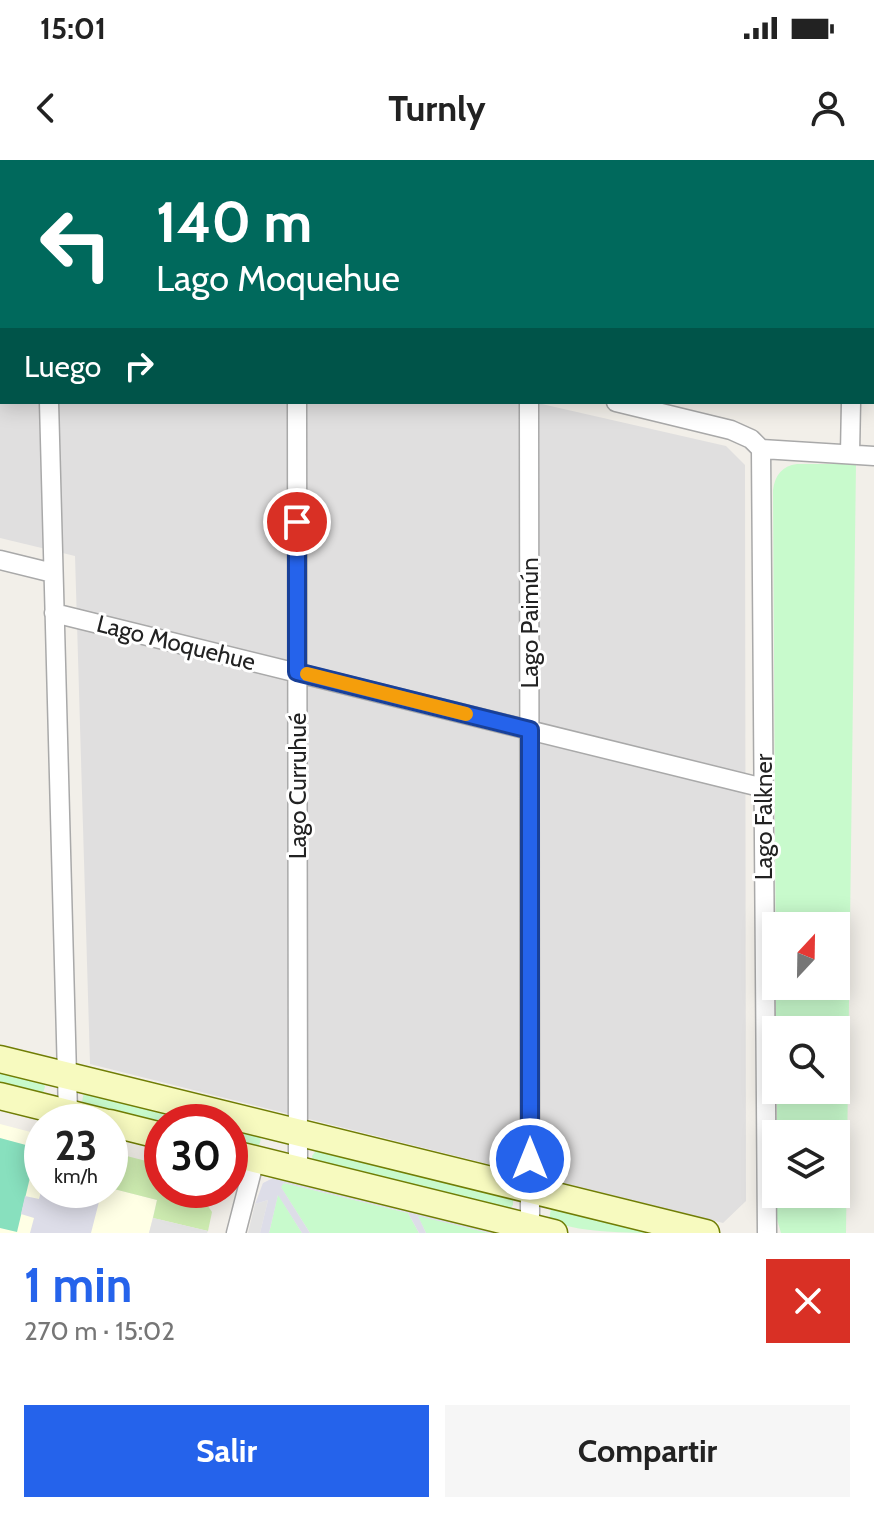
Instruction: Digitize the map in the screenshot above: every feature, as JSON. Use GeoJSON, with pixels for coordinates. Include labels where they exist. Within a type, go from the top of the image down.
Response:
{"type":"FeatureCollection","features":[{"type":"Feature","properties":{"kind":"main road"},"geometry":{"type":"LineString","coordinates":[[0,1059],[530,1190],[677,1230],[706,1233]]}},
{"type":"Feature","properties":{"kind":"main road"},"geometry":{"type":"LineString","coordinates":[[0,1096],[32,1104]]}},
{"type":"Feature","properties":{"kind":"main road"},"geometry":{"type":"LineString","coordinates":[[248,1158],[542,1230]]}},
{"type":"Feature","properties":{"kind":"street"},"geometry":{"type":"LineString","coordinates":[[49,404],[68,1104]]}},
{"type":"Feature","properties":{"kind":"street","name":"Lago Curruhué"},"geometry":{"type":"LineString","coordinates":[[297,404],[298,1170]]}},
{"type":"Feature","properties":{"kind":"street","name":"Lago Paimún"},"geometry":{"type":"LineString","coordinates":[[529,404],[530,1190],[542,1230]]}},
{"type":"Feature","properties":{"kind":"street"},"geometry":{"type":"LineString","coordinates":[[624,404],[731,430],[751,439],[761,449],[874,456]]}},
{"type":"Feature","properties":{"kind":"street"},"geometry":{"type":"LineString","coordinates":[[850,454],[851,404]]}},
{"type":"Feature","properties":{"kind":"street","name":"Lago Falkner"},"geometry":{"type":"LineString","coordinates":[[761,449],[767,1233]]}},
{"type":"Feature","properties":{"kind":"street"},"geometry":{"type":"LineString","coordinates":[[0,560],[53,573]]}},
{"type":"Feature","properties":{"kind":"street","name":"Lago Moquehue"},"geometry":{"type":"LineString","coordinates":[[54,613],[764,788]]}},
{"type":"Feature","properties":{"kind":"street"},"geometry":{"type":"LineString","coordinates":[[236,1233],[238,1208]]}},
{"type":"Feature","properties":{"kind":"shaded area"},"geometry":{"type":"Polygon","coordinates":[[[0,404],[542,404],[726,446],[745,465],[746,1201],[723,1223],[90,1064],[75,556],[0,538],[0,404]]]}},
{"type":"Feature","properties":{"kind":"shaded area"},"geometry":{"type":"Polygon","coordinates":[[[0,1124],[24,1130],[24,1208],[128,1208],[128,1193],[144,1197],[144,1208],[155,1208],[149,1233],[0,1233],[0,1124]]]}},
{"type":"Feature","properties":{"kind":"shaded area"},"geometry":{"type":"Polygon","coordinates":[[[273,1178],[509,1233],[489,1233],[418,1216],[426,1233],[419,1233],[408,1213],[284,1183],[281,1187],[310,1233],[302,1233],[278,1195],[269,1233],[260,1233],[268,1200],[255,1204],[263,1183],[273,1178]]]}},
{"type":"Feature","properties":{"kind":"shaded area"},"geometry":{"type":"Polygon","coordinates":[[[24,1200],[24,1208],[97,1208],[91,1233],[30,1233],[34,1218],[21,1214],[24,1200]]]}},
{"type":"Feature","properties":{"kind":"shaded area"},"geometry":{"type":"Polygon","coordinates":[[[268,1200],[260,1233],[248,1233],[255,1204],[268,1200]]]}},
{"type":"Feature","properties":{"kind":"shaded area"},"geometry":{"type":"Polygon","coordinates":[[[153,1218],[208,1231],[149,1233],[153,1218]]]}},
{"type":"Feature","properties":{"kind":"green space"},"geometry":{"type":"Polygon","coordinates":[[[797,464],[856,464],[850,925],[850,912],[776,912],[773,490],[775,480],[787,467],[797,464]]]}},
{"type":"Feature","properties":{"kind":"green space"},"geometry":{"type":"Polygon","coordinates":[[[776,1000],[849,1000],[849,1016],[776,1016],[776,1000]]]}},
{"type":"Feature","properties":{"kind":"green space"},"geometry":{"type":"Polygon","coordinates":[[[0,1068],[43,1080],[43,1093],[0,1089],[0,1068]]]}},
{"type":"Feature","properties":{"kind":"green space"},"geometry":{"type":"Polygon","coordinates":[[[87,1091],[144,1104],[144,1122],[128,1117],[128,1104],[85,1104],[82,1103],[87,1091]]]}},
{"type":"Feature","properties":{"kind":"green space"},"geometry":{"type":"Polygon","coordinates":[[[777,1104],[848,1104],[847,1120],[777,1120],[777,1104]]]}},
{"type":"Feature","properties":{"kind":"green space"},"geometry":{"type":"Polygon","coordinates":[[[248,1131],[261,1137],[256,1149],[248,1148],[248,1131]]]}},
{"type":"Feature","properties":{"kind":"green space"},"geometry":{"type":"Polygon","coordinates":[[[0,1138],[24,1144],[24,1203],[17,1232],[0,1228],[0,1138]]]}},
{"type":"Feature","properties":{"kind":"green space"},"geometry":{"type":"Polygon","coordinates":[[[318,1148],[513,1198],[513,1205],[508,1211],[314,1163],[312,1156],[318,1148]]]}},
{"type":"Feature","properties":{"kind":"green space"},"geometry":{"type":"Polygon","coordinates":[[[128,1156],[144,1160],[144,1197],[128,1193],[128,1156]]]}},
{"type":"Feature","properties":{"kind":"green space"},"geometry":{"type":"Polygon","coordinates":[[[284,1183],[408,1213],[419,1233],[310,1233],[280,1186],[284,1183]]]}},
{"type":"Feature","properties":{"kind":"green space"},"geometry":{"type":"Polygon","coordinates":[[[278,1194],[302,1233],[269,1233],[278,1194]]]}},
{"type":"Feature","properties":{"kind":"green space"},"geometry":{"type":"Polygon","coordinates":[[[554,1207],[662,1233],[602,1231],[559,1224],[549,1219],[554,1207]]]}},
{"type":"Feature","properties":{"kind":"green space"},"geometry":{"type":"Polygon","coordinates":[[[155,1208],[209,1208],[212,1212],[208,1231],[153,1218],[155,1208]]]}},
{"type":"Feature","properties":{"kind":"green space"},"geometry":{"type":"Polygon","coordinates":[[[777,1208],[846,1208],[846,1233],[781,1233],[777,1208]]]}},
{"type":"Feature","properties":{"kind":"green space"},"geometry":{"type":"Polygon","coordinates":[[[417,1215],[489,1233],[426,1233],[417,1215]]]}},
{"type":"Feature","properties":{"kind":"slow traffic"},"geometry":{"type":"LineString","coordinates":[[307,674],[466,714]]}},
{"type":"Feature","properties":{"kind":"route"},"geometry":{"type":"LineString","coordinates":[[297,522],[297,672],[530,730],[530,1159]]}}]}
